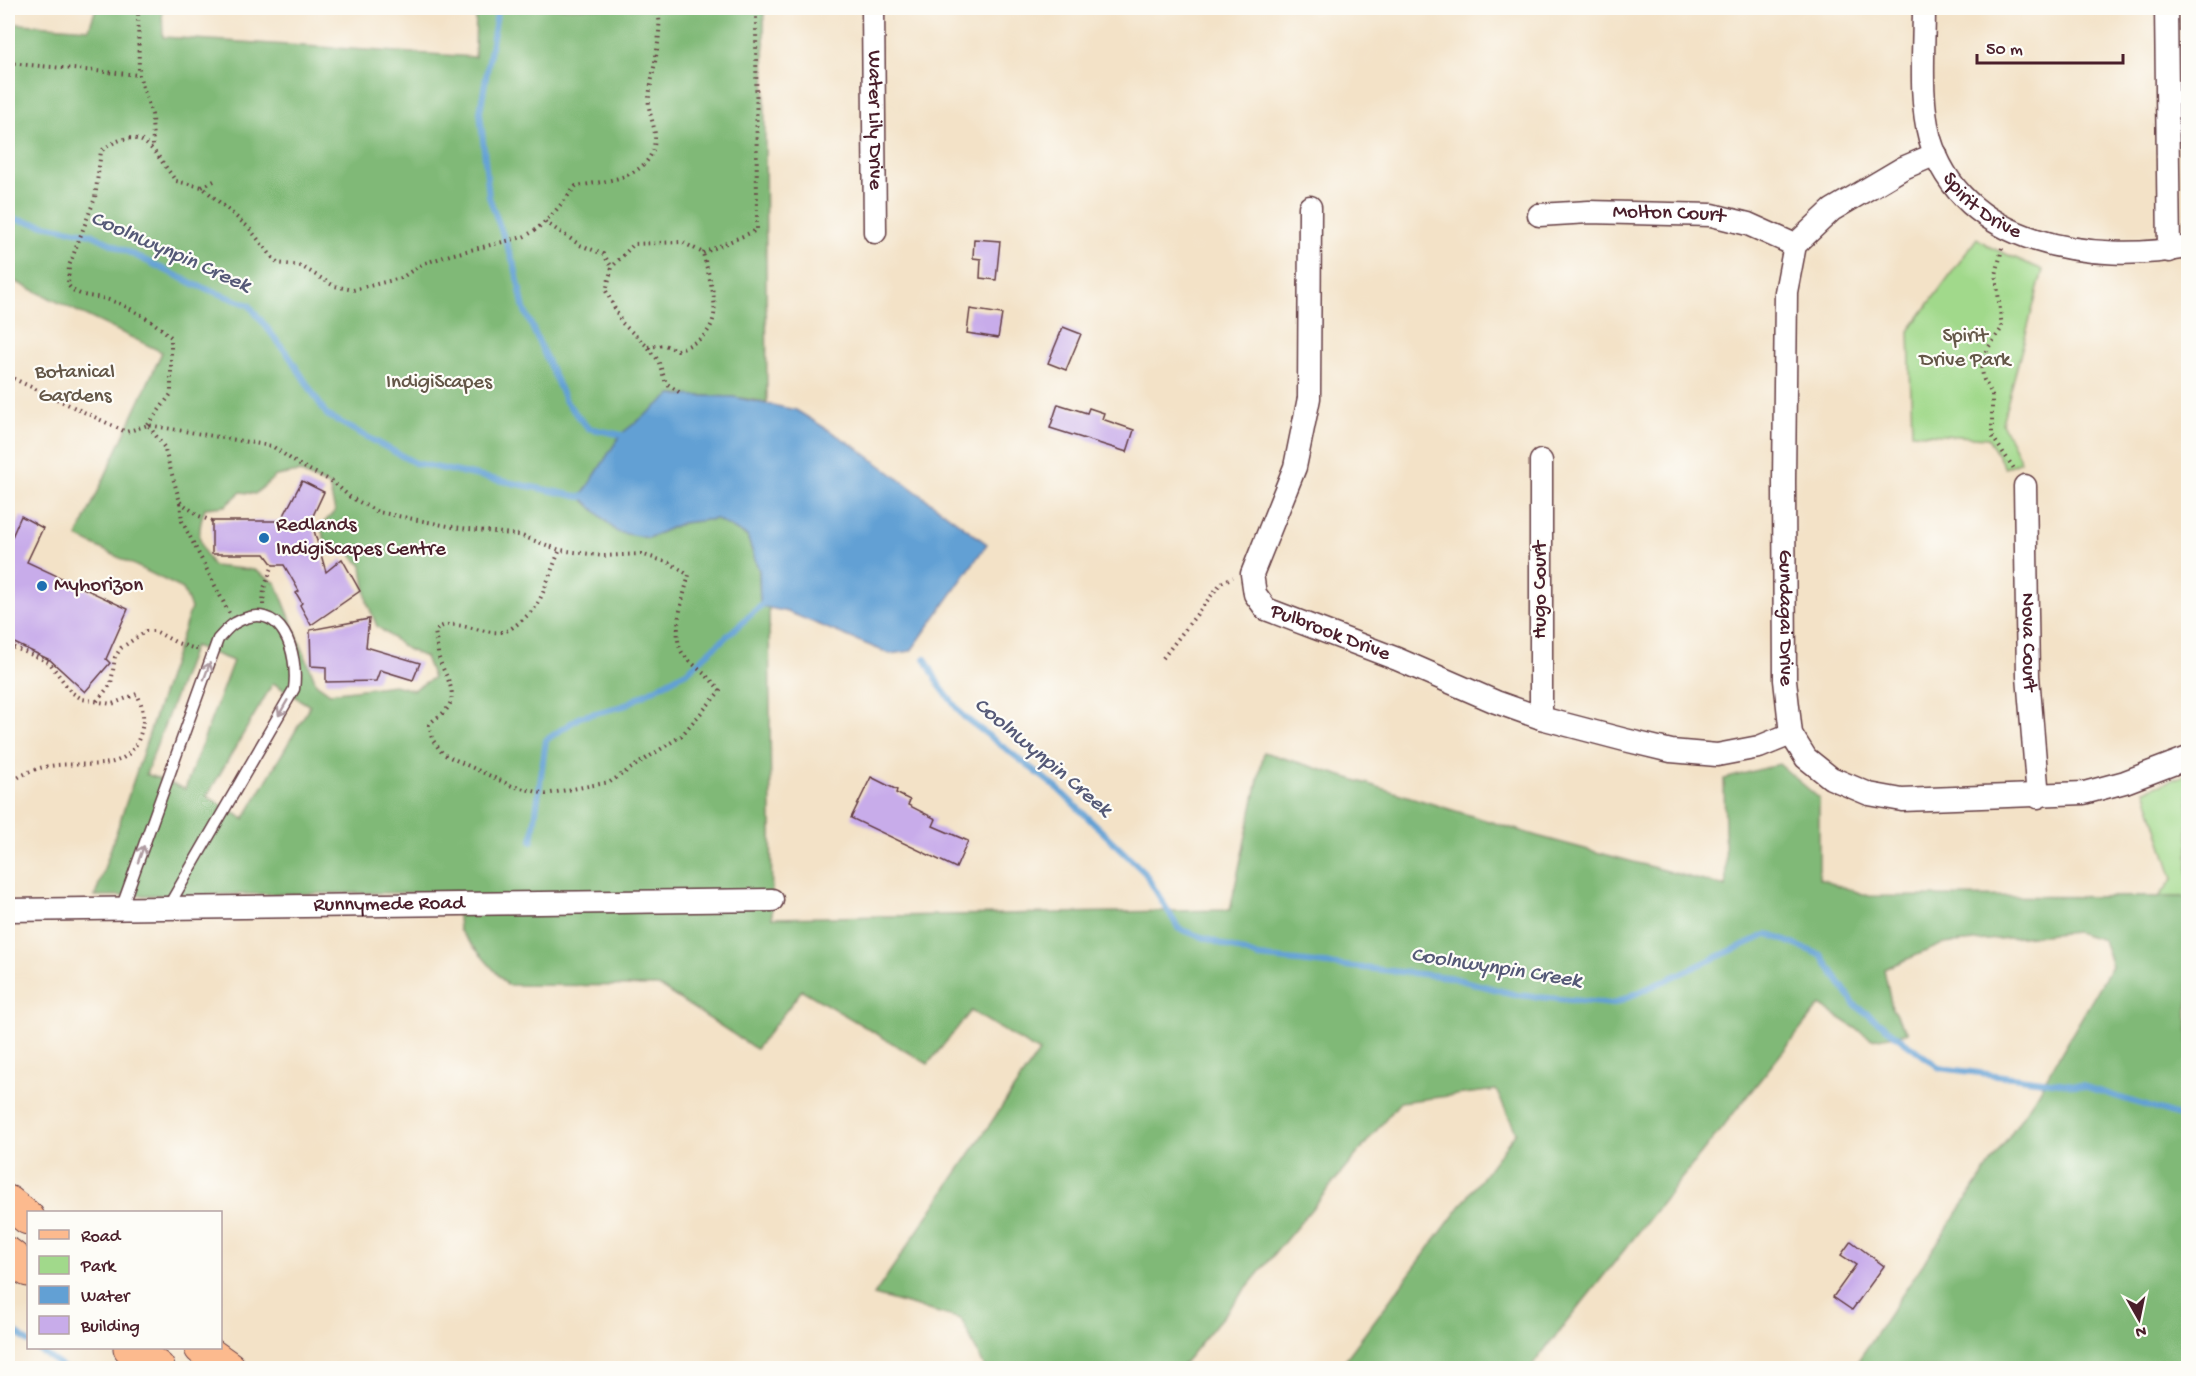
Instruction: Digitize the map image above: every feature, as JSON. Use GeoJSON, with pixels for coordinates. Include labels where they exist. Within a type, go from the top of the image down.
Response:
{"type":"FeatureCollection","features":[{"type":"Feature","properties":{"kind":"main road"},"geometry":{"type":"LineString","coordinates":[[8,1202],[27,1217]]}},
{"type":"Feature","properties":{"kind":"main road"},"geometry":{"type":"LineString","coordinates":[[8,1254],[27,1269]]}},
{"type":"Feature","properties":{"kind":"main road"},"geometry":{"type":"LineString","coordinates":[[133,1349],[158,1368]]}},
{"type":"Feature","properties":{"kind":"main road"},"geometry":{"type":"LineString","coordinates":[[204,1349],[229,1368]]}},
{"type":"Feature","properties":{"kind":"street","name":"Water Lily Drive"},"geometry":{"type":"LineString","coordinates":[[873,8],[875,232]]}},
{"type":"Feature","properties":{"kind":"street","name":"Spirit Drive"},"geometry":{"type":"LineString","coordinates":[[1924,8],[1924,95],[1927,122],[1936,154],[1963,195],[1993,221],[2029,239],[2086,251],[2136,254],[2179,249]]}},
{"type":"Feature","properties":{"kind":"street"},"geometry":{"type":"LineString","coordinates":[[2166,8],[2179,249]]}},
{"type":"Feature","properties":{"kind":"street"},"geometry":{"type":"LineString","coordinates":[[1795,245],[1832,210],[1903,168],[1936,154]]}},
{"type":"Feature","properties":{"kind":"street"},"geometry":{"type":"LineString","coordinates":[[1252,574],[1260,549],[1291,478],[1304,434],[1309,398],[1310,207]]}},
{"type":"Feature","properties":{"kind":"street","name":"Molton Court"},"geometry":{"type":"LineString","coordinates":[[1539,215],[1589,212],[1712,215],[1748,224],[1795,245]]}},
{"type":"Feature","properties":{"kind":"street","name":"Gundagai Drive"},"geometry":{"type":"LineString","coordinates":[[1795,245],[1786,292],[1785,680],[1791,734],[1806,758],[1831,778],[1869,794],[1902,800],[2038,797],[2084,793],[2125,782],[2188,758]]}},
{"type":"Feature","properties":{"kind":"street","name":"Hugo Court"},"geometry":{"type":"LineString","coordinates":[[1541,461],[1541,718]]}},
{"type":"Feature","properties":{"kind":"street","name":"Nova Court"},"geometry":{"type":"LineString","coordinates":[[2025,486],[2028,676],[2038,797]]}},
{"type":"Feature","properties":{"kind":"street","name":"Pulbrook Drive"},"geometry":{"type":"LineString","coordinates":[[1252,574],[1255,594],[1266,609],[1541,718],[1671,751],[1717,755],[1758,747],[1791,734]]}},
{"type":"Feature","properties":{"kind":"street","name":"Runnymede Road"},"geometry":{"type":"LineString","coordinates":[[8,910],[772,900]]}},
{"type":"Feature","properties":{"kind":"lane"},"geometry":{"type":"LineString","coordinates":[[121,909],[218,639],[234,623],[263,618],[282,627],[290,640],[296,673],[294,689],[168,907]]}},
{"type":"Feature","properties":{"kind":"path"},"geometry":{"type":"LineString","coordinates":[[138,8],[139,75],[153,115],[153,147]]}},
{"type":"Feature","properties":{"kind":"path"},"geometry":{"type":"LineString","coordinates":[[148,425],[171,394],[171,337],[154,321],[106,299],[88,297],[72,291],[66,277],[95,198],[101,151],[116,140],[134,136],[153,147],[176,181],[202,187],[249,228],[277,263],[301,266],[334,286],[353,290],[379,284],[401,278],[422,264],[523,237],[535,231],[545,222],[576,186],[626,178],[648,160],[655,139],[648,100],[656,67],[659,10],[664,8]]}},
{"type":"Feature","properties":{"kind":"path"},"geometry":{"type":"LineString","coordinates":[[703,254],[757,230],[756,8]]}},
{"type":"Feature","properties":{"kind":"path"},"geometry":{"type":"LineString","coordinates":[[8,63],[139,75]]}},
{"type":"Feature","properties":{"kind":"path"},"geometry":{"type":"LineString","coordinates":[[202,187],[214,181]]}},
{"type":"Feature","properties":{"kind":"path"},"geometry":{"type":"LineString","coordinates":[[545,222],[580,245],[603,255],[612,267]]}},
{"type":"Feature","properties":{"kind":"path"},"geometry":{"type":"LineString","coordinates":[[648,347],[664,345],[677,350],[695,345],[709,333],[715,310],[703,254],[681,242],[634,244],[612,267],[606,291],[621,323],[648,347],[657,360],[666,382],[679,392]]}},
{"type":"Feature","properties":{"kind":"path"},"geometry":{"type":"LineString","coordinates":[[2002,248],[1996,275],[2002,328],[1988,348],[1981,366],[1984,381],[1992,394],[1992,436],[2025,486]]}},
{"type":"Feature","properties":{"kind":"path"},"geometry":{"type":"LineString","coordinates":[[8,376],[126,432],[148,425],[272,446],[298,464],[333,482],[350,497],[378,512],[453,527],[519,535],[560,550],[604,556],[641,554],[670,563],[688,575],[679,617],[678,644],[683,654],[711,676],[720,691],[681,736],[610,782],[546,794],[531,792],[464,766],[443,754],[432,739],[429,725],[435,717],[446,711],[451,702],[452,686],[440,660],[435,632],[447,623],[484,632],[506,631],[534,609],[560,550]]}},
{"type":"Feature","properties":{"kind":"path"},"geometry":{"type":"LineString","coordinates":[[148,425],[164,447],[180,502],[182,522],[234,623]]}},
{"type":"Feature","properties":{"kind":"path"},"geometry":{"type":"LineString","coordinates":[[180,502],[199,516],[212,521]]}},
{"type":"Feature","properties":{"kind":"path"},"geometry":{"type":"LineString","coordinates":[[263,618],[264,588],[273,565]]}},
{"type":"Feature","properties":{"kind":"path"},"geometry":{"type":"LineString","coordinates":[[1163,658],[1221,583],[1231,577],[1252,574]]}},
{"type":"Feature","properties":{"kind":"path"},"geometry":{"type":"LineString","coordinates":[[96,702],[111,684],[115,657],[121,648],[146,631],[155,631],[177,643],[213,654]]}},
{"type":"Feature","properties":{"kind":"path"},"geometry":{"type":"LineString","coordinates":[[8,645],[49,662],[71,692],[96,702],[111,704],[137,694],[143,718],[139,740],[132,750],[110,765],[52,765],[26,772],[8,784]]}},
{"type":"Feature","properties":{"kind":"green space","name":"IndigiScapes"},"geometry":{"type":"Polygon","coordinates":[[[96,8],[162,8],[163,37],[475,57],[476,8],[764,8],[767,402],[733,397],[671,395],[648,538],[682,523],[716,519],[747,536],[759,571],[760,605],[769,607],[772,918],[1230,910],[1264,752],[1537,836],[1726,887],[1724,779],[1779,764],[1819,798],[1819,879],[1869,896],[2188,897],[2188,1368],[1853,1368],[2034,1099],[2112,966],[2103,940],[2076,932],[1943,944],[1884,969],[1892,1009],[1908,1033],[1872,1039],[1820,1005],[1530,1368],[1339,1368],[1516,1132],[1496,1090],[1400,1102],[1180,1368],[985,1368],[961,1319],[874,1295],[1039,1052],[971,1011],[928,1064],[802,990],[756,1049],[659,986],[507,985],[459,930],[456,892],[95,896],[191,608],[183,589],[77,537],[162,352],[8,278],[8,23],[89,29],[96,8]],[[299,472],[276,476],[255,494],[241,492],[225,506],[205,508],[200,525],[200,538],[204,551],[213,566],[254,570],[276,583],[316,683],[330,693],[394,685],[413,690],[433,678],[425,657],[407,649],[377,626],[367,602],[362,566],[345,548],[328,548],[320,527],[335,511],[329,486],[299,472]],[[194,646],[146,774],[185,789],[233,661],[194,646]],[[273,683],[207,796],[244,819],[310,706],[273,683]]]}},
{"type":"Feature","properties":{"kind":"green space","name":"Spirit Drive Park"},"geometry":{"type":"Polygon","coordinates":[[[1977,238],[1992,248],[2043,270],[2002,423],[2021,461],[2005,468],[1988,438],[1912,433],[1909,331],[1977,238]]]}},
{"type":"Feature","properties":{"kind":"green space"},"geometry":{"type":"Polygon","coordinates":[[[2188,774],[2188,897],[2159,897],[2173,879],[2145,790],[2188,774]]]}},
{"type":"Feature","properties":{"kind":"water"},"geometry":{"type":"Polygon","coordinates":[[[671,395],[733,397],[796,410],[856,447],[987,544],[911,651],[890,654],[788,612],[760,606],[759,571],[747,536],[716,519],[682,523],[648,538],[617,532],[581,497],[621,434],[671,395]]]}},
{"type":"Feature","properties":{"kind":"building"},"geometry":{"type":"Polygon","coordinates":[[[974,239],[1000,241],[996,280],[980,278],[981,259],[973,258],[974,239]]]}},
{"type":"Feature","properties":{"kind":"building"},"geometry":{"type":"Polygon","coordinates":[[[970,309],[1002,314],[998,338],[967,333],[970,309]]]}},
{"type":"Feature","properties":{"kind":"building"},"geometry":{"type":"Polygon","coordinates":[[[1063,327],[1081,334],[1066,370],[1048,363],[1063,327]]]}},
{"type":"Feature","properties":{"kind":"building"},"geometry":{"type":"Polygon","coordinates":[[[1058,404],[1087,413],[1089,408],[1104,413],[1102,419],[1134,430],[1127,452],[1050,428],[1058,404]]]}},
{"type":"Feature","properties":{"kind":"building","name":"Redlands IndigiScapes Centre"},"geometry":{"type":"Polygon","coordinates":[[[302,481],[324,492],[311,520],[326,572],[342,559],[360,591],[311,625],[300,605],[302,603],[296,593],[299,591],[284,565],[273,565],[265,554],[212,554],[212,521],[281,521],[302,481]]]}},
{"type":"Feature","properties":{"kind":"building","name":"Myhorizon"},"geometry":{"type":"Polygon","coordinates":[[[21,516],[43,528],[27,562],[128,609],[106,659],[110,663],[85,692],[50,660],[8,640],[8,546],[21,516]]]}},
{"type":"Feature","properties":{"kind":"building","name":"Redlands IndigiScapes Centre"},"geometry":{"type":"Polygon","coordinates":[[[369,619],[366,647],[420,663],[413,680],[380,670],[376,681],[326,682],[326,667],[311,666],[310,630],[369,619]]]}},
{"type":"Feature","properties":{"kind":"building"},"geometry":{"type":"Polygon","coordinates":[[[871,777],[897,790],[896,793],[910,800],[908,805],[936,819],[933,826],[968,841],[956,868],[851,818],[871,777]]]}},
{"type":"Feature","properties":{"kind":"building"},"geometry":{"type":"Polygon","coordinates":[[[1851,1241],[1884,1266],[1852,1310],[1833,1297],[1856,1265],[1841,1255],[1851,1241]]]}},
{"type":"Feature","properties":{"kind":"waterway","name":"Coolnwynpin Creek"},"geometry":{"type":"LineString","coordinates":[[498,8],[480,112],[489,197],[515,267],[524,309],[566,402],[588,428],[627,436]]}},
{"type":"Feature","properties":{"kind":"waterway","name":"Coolnwynpin Creek"},"geometry":{"type":"LineString","coordinates":[[8,218],[91,234],[196,285],[249,305],[289,356],[327,415],[415,463],[581,497],[589,495]]}},
{"type":"Feature","properties":{"kind":"waterway"},"geometry":{"type":"LineString","coordinates":[[532,841],[546,740],[580,717],[623,706],[688,671],[765,602]]}},
{"type":"Feature","properties":{"kind":"waterway","name":"Coolnwynpin Creek"},"geometry":{"type":"LineString","coordinates":[[925,658],[939,685],[963,716],[1057,788],[1145,873],[1179,929],[1259,957],[1449,977],[1517,995],[1613,1004],[1768,934],[1821,955],[1854,1004],[1940,1068],[2083,1086],[2188,1119]]}},
{"type":"Feature","properties":{"kind":"waterway"},"geometry":{"type":"LineString","coordinates":[[8,1326],[27,1341]]}},
{"type":"Feature","properties":{"kind":"waterway"},"geometry":{"type":"LineString","coordinates":[[37,1349],[64,1368]]}},
{"type":"Feature","properties":{"kind":"place","name":"Redlands IndigiScapes Centre"},"geometry":{"type":"Point","coordinates":[264,538]}},
{"type":"Feature","properties":{"kind":"place","name":"Myhorizon"},"geometry":{"type":"Point","coordinates":[42,586]}},
{"type":"Feature","properties":{"kind":"park label","name":"Botanical Gardens"},"geometry":{"type":"Point","coordinates":[75,385]}}]}
